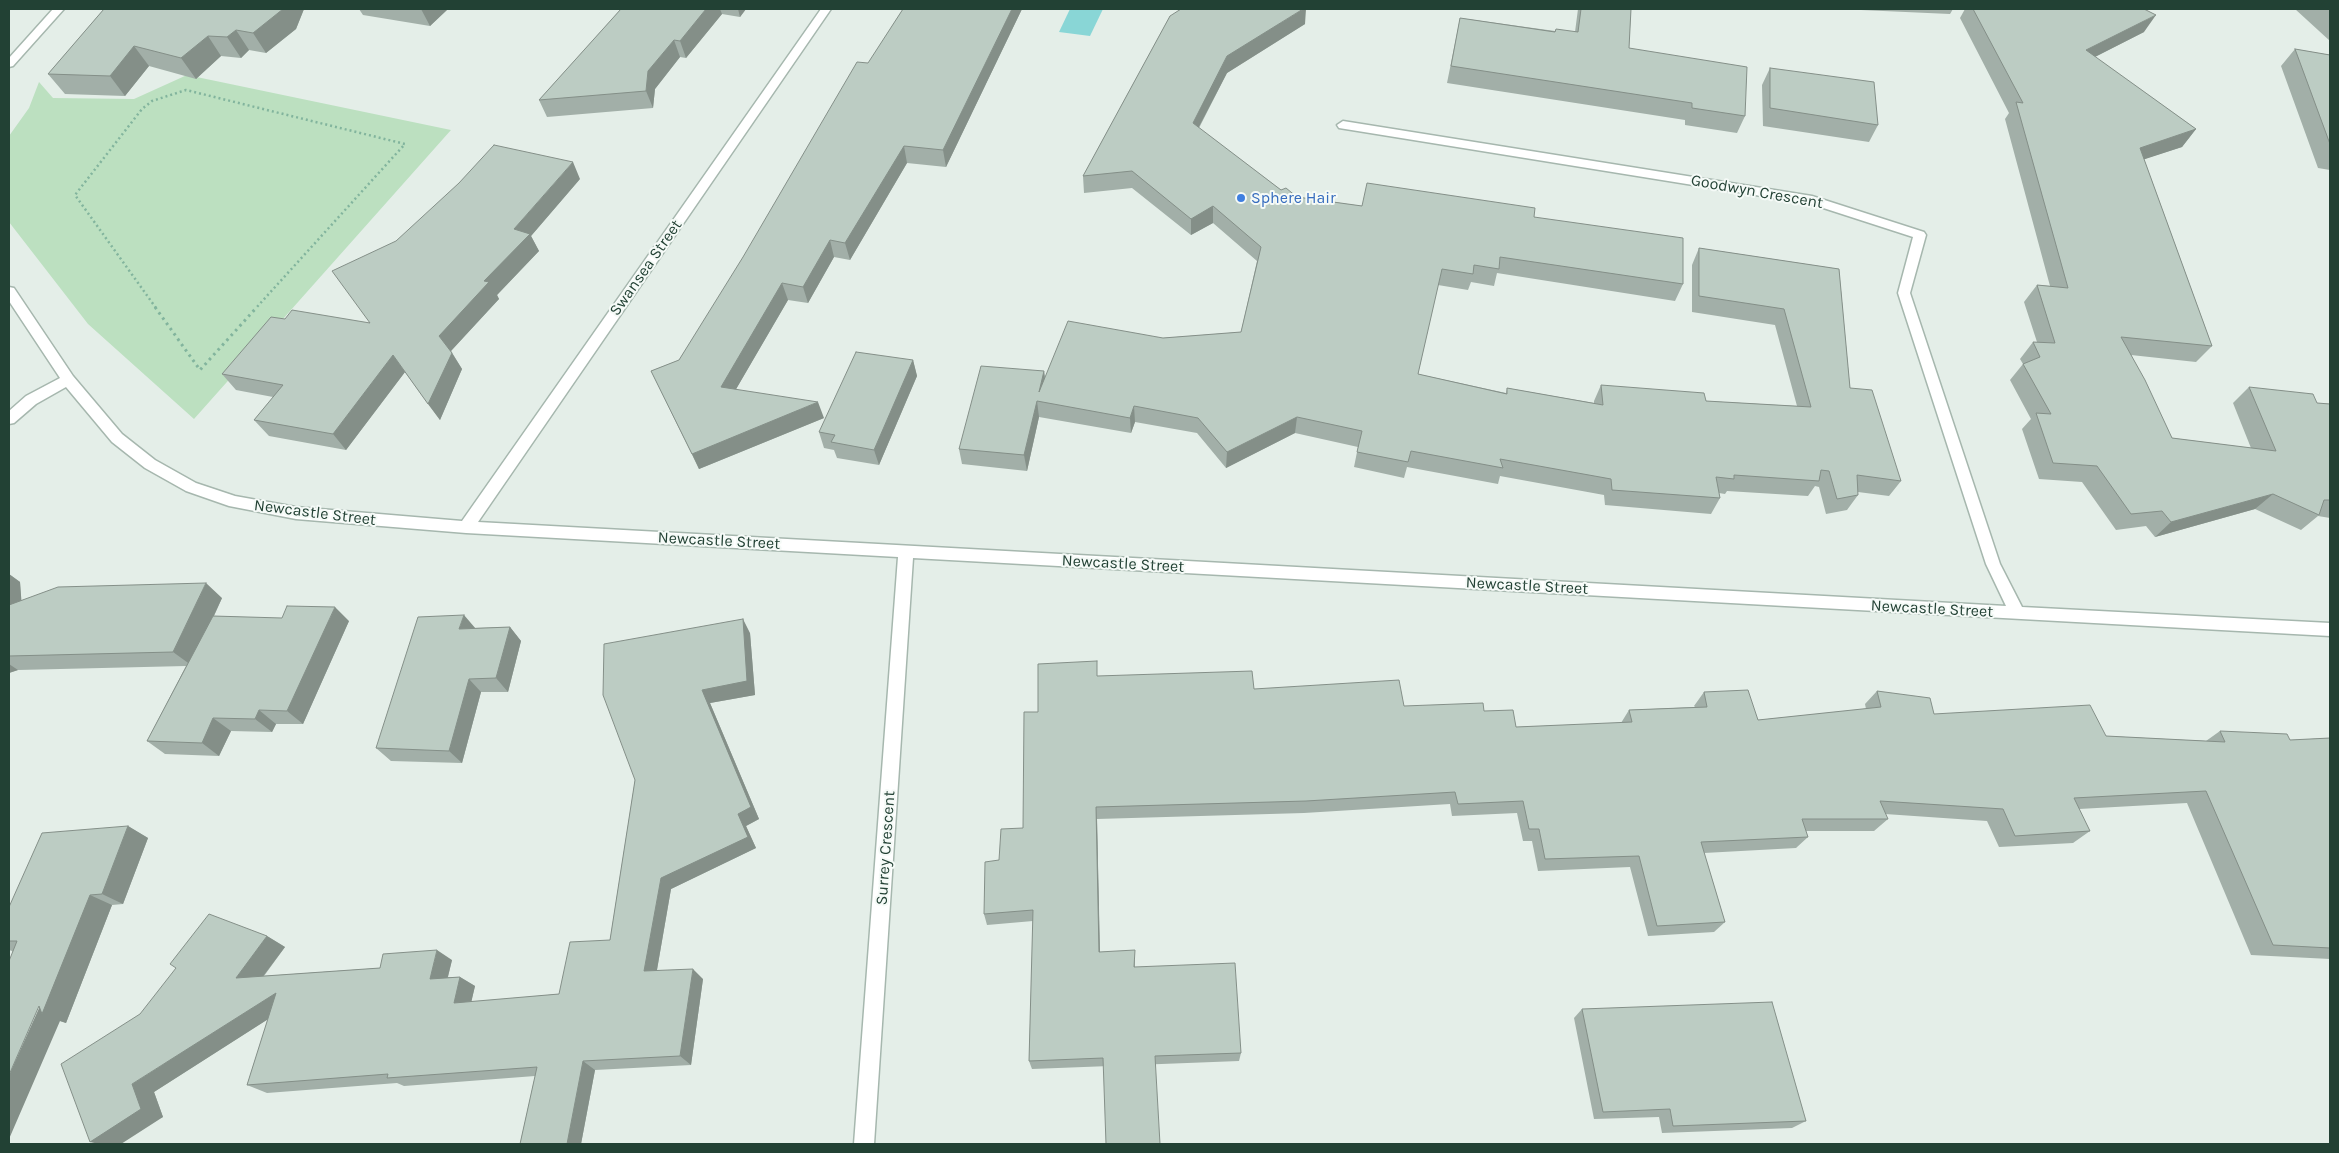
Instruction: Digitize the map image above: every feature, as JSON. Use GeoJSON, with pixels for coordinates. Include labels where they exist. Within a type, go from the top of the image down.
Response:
{"type":"FeatureCollection","features":[{"type":"Feature","properties":{"kind":"street"},"geometry":{"type":"LineString","coordinates":[[9,64],[58,9]]}},
{"type":"Feature","properties":{"kind":"street","name":"Swansea Street"},"geometry":{"type":"LineString","coordinates":[[466,527],[826,9]]}},
{"type":"Feature","properties":{"kind":"street","name":"Goodwyn Crescent"},"geometry":{"type":"LineString","coordinates":[[1343,125],[1812,200],[1920,236],[1904,293],[1993,564],[2018,614]]}},
{"type":"Feature","properties":{"kind":"street","name":"Newcastle Street"},"geometry":{"type":"LineString","coordinates":[[9,291],[68,380],[117,438],[150,464],[191,487],[234,502],[296,513],[466,527],[2330,630]]}},
{"type":"Feature","properties":{"kind":"street"},"geometry":{"type":"LineString","coordinates":[[9,419],[31,400],[68,380]]}},
{"type":"Feature","properties":{"kind":"street","name":"Surrey Crescent"},"geometry":{"type":"LineString","coordinates":[[864,1144],[906,552]]}},
{"type":"Feature","properties":{"kind":"path"},"geometry":{"type":"LineString","coordinates":[[186,90],[405,144],[200,370],[75,195],[123,136],[152,101],[186,90]]}},
{"type":"Feature","properties":{"kind":"green space"},"geometry":{"type":"Polygon","coordinates":[[[187,75],[451,130],[194,419],[88,324],[9,222],[9,136],[29,108],[39,82],[53,98],[134,99],[187,75]]]}},
{"type":"Feature","properties":{"kind":"water"},"geometry":{"type":"Polygon","coordinates":[[[1070,9],[1103,9],[1090,36],[1059,32],[1070,9]]]}},
{"type":"Feature","properties":{"kind":"building"},"geometry":{"type":"Polygon","coordinates":[[[104,9],[283,9],[253,33],[236,30],[227,37],[208,36],[181,58],[134,46],[110,76],[48,74],[104,9]]]}},
{"type":"Feature","properties":{"kind":"building"},"geometry":{"type":"Polygon","coordinates":[[[621,9],[706,9],[680,41],[674,40],[648,71],[646,91],[539,100],[621,9]]]}},
{"type":"Feature","properties":{"kind":"building"},"geometry":{"type":"Polygon","coordinates":[[[903,9],[1012,9],[943,150],[904,146],[845,243],[830,240],[803,287],[782,283],[721,387],[818,402],[692,454],[651,371],[679,360],[743,257],[857,62],[868,63],[903,9]]]}},
{"type":"Feature","properties":{"kind":"building"},"geometry":{"type":"Polygon","coordinates":[[[1181,9],[1303,9],[1227,56],[1193,123],[1281,190],[1286,188],[1297,197],[1362,206],[1367,183],[1535,208],[1534,217],[1683,238],[1683,284],[1500,257],[1499,269],[1474,265],[1473,274],[1442,269],[1418,374],[1507,394],[1507,388],[1603,405],[1601,385],[1704,393],[1706,401],[1811,407],[1784,309],[1699,296],[1699,248],[1839,269],[1850,388],[1872,390],[1901,481],[1857,475],[1858,495],[1837,499],[1829,471],[1821,470],[1819,481],[1734,475],[1734,479],[1716,477],[1720,498],[1612,490],[1611,479],[1500,459],[1503,468],[1411,451],[1408,462],[1357,452],[1362,431],[1297,417],[1227,452],[1198,418],[1134,406],[1130,418],[1037,401],[1024,455],[959,449],[981,366],[1044,371],[1039,392],[1068,321],[1163,338],[1241,332],[1261,247],[1213,206],[1191,219],[1132,171],[1083,176],[1170,16],[1181,9]]]}},
{"type":"Feature","properties":{"kind":"building"},"geometry":{"type":"Polygon","coordinates":[[[1581,9],[1631,9],[1629,48],[1747,67],[1745,116],[1692,108],[1692,103],[1451,66],[1460,18],[1555,32],[1556,29],[1578,32],[1581,9]]]}},
{"type":"Feature","properties":{"kind":"building"},"geometry":{"type":"Polygon","coordinates":[[[1973,9],[2144,9],[2156,15],[2086,50],[2196,129],[2140,148],[2212,346],[2121,337],[2145,380],[2172,438],[2276,451],[2249,387],[2313,394],[2317,403],[2330,404],[2330,500],[2324,500],[2319,515],[2273,494],[2171,522],[2162,511],[2131,514],[2097,466],[2053,463],[2036,413],[2051,414],[2023,364],[2040,357],[2033,342],[2055,343],[2037,285],[2068,288],[2016,102],[2023,103],[1973,9]]]}},
{"type":"Feature","properties":{"kind":"building"},"geometry":{"type":"Polygon","coordinates":[[[2295,49],[2330,55],[2330,144],[2295,49]]]}},
{"type":"Feature","properties":{"kind":"building"},"geometry":{"type":"Polygon","coordinates":[[[1770,68],[1874,82],[1878,125],[1770,108],[1770,68]]]}},
{"type":"Feature","properties":{"kind":"building"},"geometry":{"type":"Polygon","coordinates":[[[494,145],[573,162],[514,229],[530,234],[484,281],[489,282],[439,336],[452,353],[428,404],[393,355],[333,434],[254,420],[283,385],[222,374],[271,317],[285,319],[292,310],[370,323],[332,271],[396,241],[459,183],[494,145]]]}},
{"type":"Feature","properties":{"kind":"building"},"geometry":{"type":"Polygon","coordinates":[[[856,352],[913,360],[874,450],[831,442],[835,435],[819,432],[856,352]]]}},
{"type":"Feature","properties":{"kind":"building"},"geometry":{"type":"Polygon","coordinates":[[[206,583],[173,652],[9,656],[9,605],[58,587],[206,583]]]}},
{"type":"Feature","properties":{"kind":"building"},"geometry":{"type":"Polygon","coordinates":[[[287,606],[335,607],[287,711],[259,710],[255,719],[213,718],[202,743],[147,741],[213,616],[282,618],[287,606]]]}},
{"type":"Feature","properties":{"kind":"building"},"geometry":{"type":"Polygon","coordinates":[[[464,615],[459,629],[510,627],[496,678],[469,679],[449,751],[376,748],[418,617],[464,615]]]}},
{"type":"Feature","properties":{"kind":"building"},"geometry":{"type":"Polygon","coordinates":[[[743,619],[747,681],[702,690],[751,807],[738,814],[748,837],[661,878],[644,971],[693,969],[680,1056],[583,1061],[567,1144],[520,1144],[537,1067],[387,1078],[388,1074],[247,1085],[276,993],[132,1084],[141,1109],[90,1142],[61,1064],[140,1014],[176,968],[170,964],[209,914],[267,936],[236,978],[380,968],[383,954],[437,950],[430,979],[460,977],[454,1003],[559,994],[570,942],[610,940],[635,780],[603,695],[604,644],[743,619]]]}},
{"type":"Feature","properties":{"kind":"building"},"geometry":{"type":"Polygon","coordinates":[[[1097,661],[1097,676],[1252,671],[1254,689],[1399,680],[1404,706],[1483,703],[1484,711],[1513,710],[1516,727],[1632,722],[1629,710],[1707,707],[1704,692],[1748,690],[1758,720],[1881,707],[1877,691],[1930,698],[1934,714],[2090,705],[2106,736],[2225,742],[2220,731],[2287,734],[2290,740],[2330,738],[2330,948],[2273,945],[2206,791],[2074,798],[2090,831],[2015,836],[2003,809],[1880,801],[1888,819],[1802,819],[1808,837],[1701,842],[1725,922],[1657,926],[1639,856],[1545,859],[1539,829],[1529,829],[1523,801],[1458,804],[1455,792],[1306,801],[1096,807],[1099,952],[1135,950],[1134,967],[1235,963],[1241,1053],[1155,1056],[1160,1144],[1106,1144],[1103,1058],[1029,1061],[1033,910],[984,914],[985,862],[999,860],[1001,829],[1023,828],[1024,712],[1038,712],[1038,664],[1097,661]]]}},
{"type":"Feature","properties":{"kind":"building"},"geometry":{"type":"Polygon","coordinates":[[[128,826],[102,894],[90,895],[42,1014],[39,1006],[9,1075],[9,961],[17,941],[9,941],[9,907],[42,833],[128,826]]]}},
{"type":"Feature","properties":{"kind":"building"},"geometry":{"type":"Polygon","coordinates":[[[1772,1002],[1806,1121],[1673,1126],[1670,1109],[1603,1112],[1582,1009],[1772,1002]]]}},
{"type":"Feature","properties":{"kind":"place","name":"Sphere Hair"},"geometry":{"type":"Point","coordinates":[1241,198]}}]}
